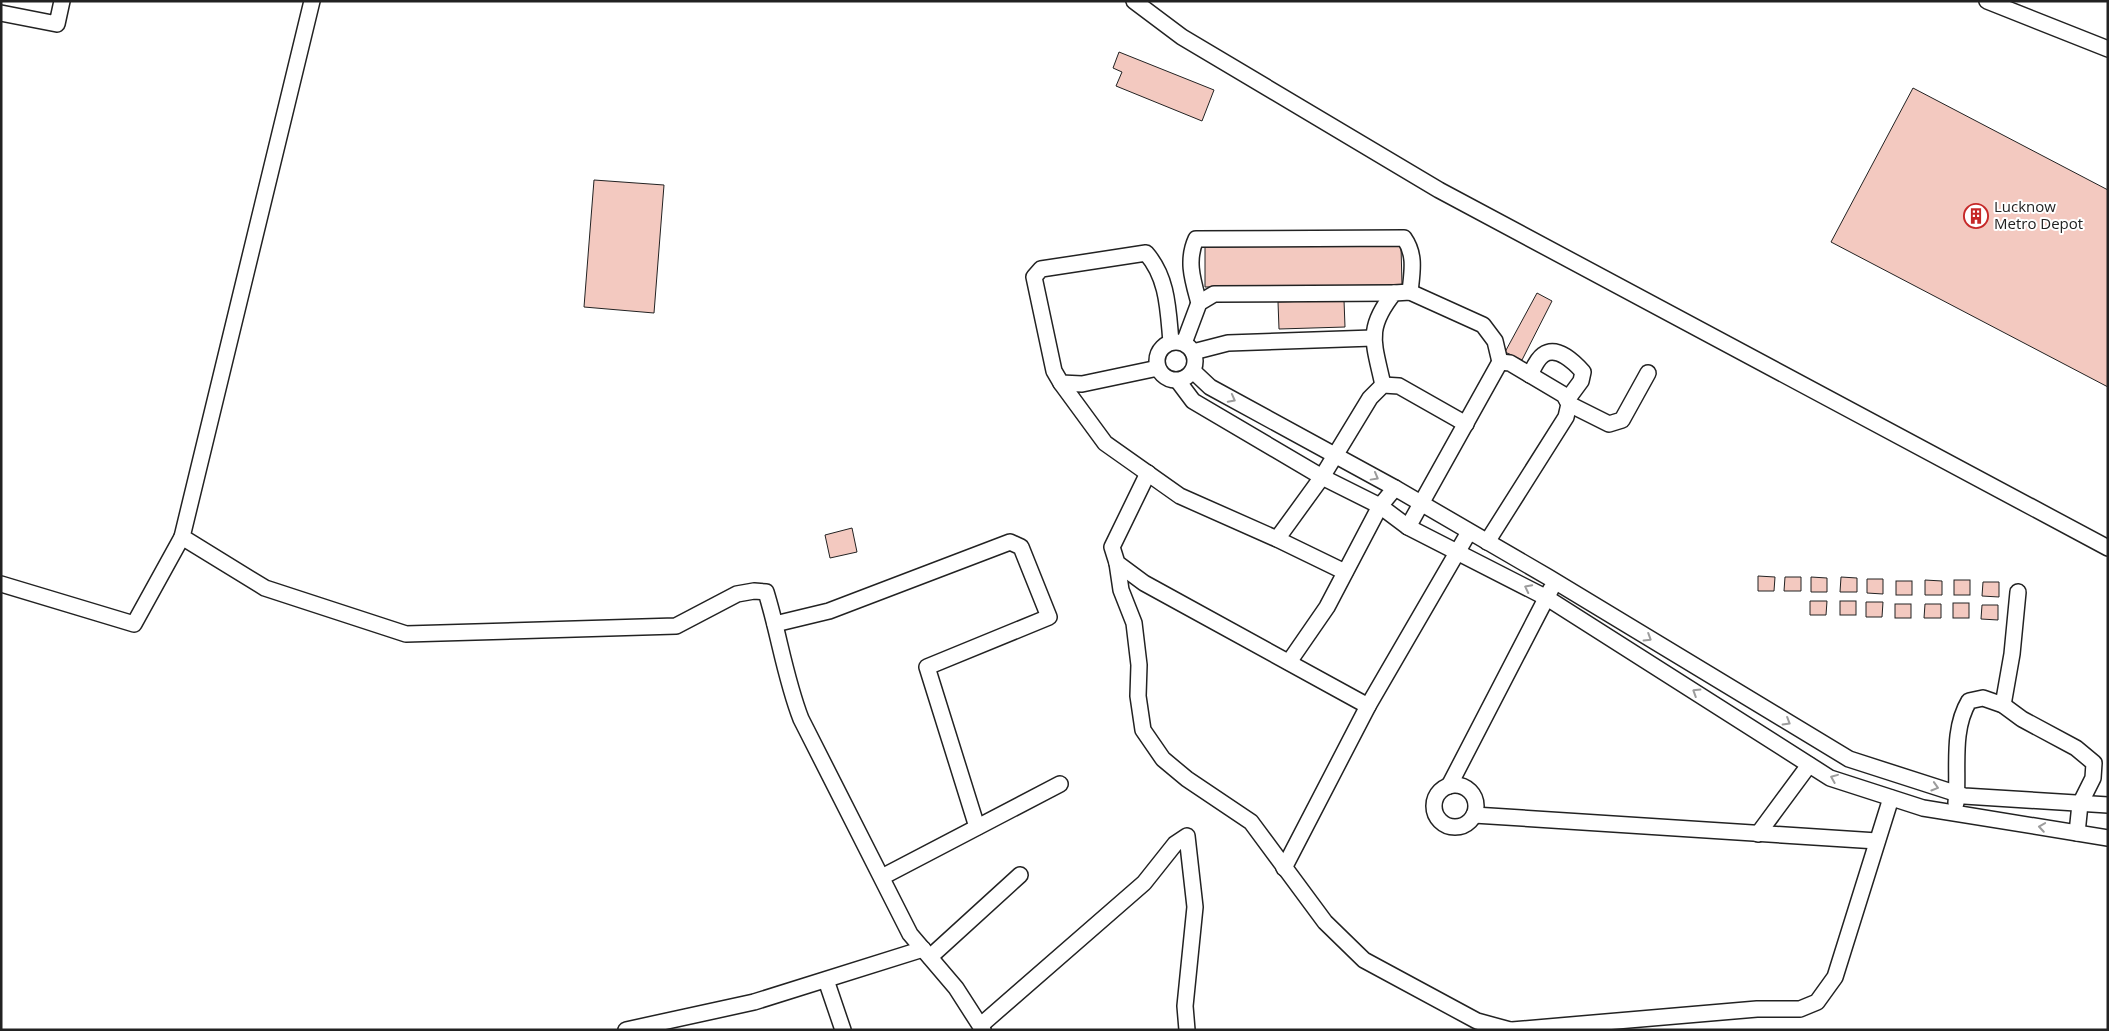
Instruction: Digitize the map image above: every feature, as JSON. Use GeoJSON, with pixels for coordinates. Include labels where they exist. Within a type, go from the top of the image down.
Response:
{"type":"FeatureCollection","features":[{"type":"Feature","properties":{"kind":"street"},"geometry":{"type":"LineString","coordinates":[[1,13],[57,24],[62,1]]}},
{"type":"Feature","properties":{"kind":"street"},"geometry":{"type":"LineString","coordinates":[[1,584],[134,624],[182,537],[312,1]]}},
{"type":"Feature","properties":{"kind":"street"},"geometry":{"type":"LineString","coordinates":[[1134,1],[1182,37],[1439,190],[2108,548]]}},
{"type":"Feature","properties":{"kind":"street"},"geometry":{"type":"LineString","coordinates":[[1987,1],[2108,49]]}},
{"type":"Feature","properties":{"kind":"street"},"geometry":{"type":"LineString","coordinates":[[1183,346],[1199,303],[1190,266],[1190,252],[1196,239],[1404,238],[1412,248],[1413,261],[1402,292],[1380,311],[1373,338],[1383,385]]}},
{"type":"Feature","properties":{"kind":"street"},"geometry":{"type":"LineString","coordinates":[[1345,572],[1277,539],[1180,496],[1105,443],[1054,371],[1034,276],[1041,269],[1146,253],[1154,262],[1164,282],[1183,346],[1196,365],[1190,376],[1178,381],[1165,378],[1158,368],[1158,355],[1161,349],[1183,346],[1228,343],[1373,338]]}},
{"type":"Feature","properties":{"kind":"street"},"geometry":{"type":"LineString","coordinates":[[1199,303],[1214,294],[1402,292],[1482,325],[1494,340],[1500,362],[1408,527]]}},
{"type":"Feature","properties":{"kind":"street"},"geometry":{"type":"LineString","coordinates":[[1487,542],[1566,418],[1568,402],[1581,381],[1583,372],[1572,360],[1552,352],[1542,355],[1530,375]]}},
{"type":"Feature","properties":{"kind":"street"},"geometry":{"type":"LineString","coordinates":[[1500,362],[1510,363],[1564,395],[1568,402],[1609,424],[1622,420],[1648,373]]}},
{"type":"Feature","properties":{"kind":"street"},"geometry":{"type":"LineString","coordinates":[[1061,383],[1082,384],[1158,368]]}},
{"type":"Feature","properties":{"kind":"street"},"geometry":{"type":"LineString","coordinates":[[1193,370],[1210,387],[1395,488],[1421,505],[1586,600],[1849,759],[1957,794],[2108,805]]}},
{"type":"Feature","properties":{"kind":"street"},"geometry":{"type":"LineString","coordinates":[[1178,381],[1193,401],[1322,477],[1380,506],[1408,527],[1547,598],[1830,778],[1923,808],[2108,838]]}},
{"type":"Feature","properties":{"kind":"street"},"geometry":{"type":"LineString","coordinates":[[1277,539],[1322,477],[1370,398],[1383,385],[1399,386],[1466,424]]}},
{"type":"Feature","properties":{"kind":"street"},"geometry":{"type":"LineString","coordinates":[[1148,473],[1112,547],[1117,563],[1121,590],[1134,624],[1139,665],[1138,696],[1143,730],[1163,760],[1186,779],[1251,822],[1325,922],[1364,960],[1477,1021],[1511,1030],[1756,1009],[1800,1009],[1817,1002],[1835,978],[1891,798]]}},
{"type":"Feature","properties":{"kind":"street"},"geometry":{"type":"LineString","coordinates":[[1289,662],[1327,607],[1380,506],[1395,488]]}},
{"type":"Feature","properties":{"kind":"street"},"geometry":{"type":"LineString","coordinates":[[1284,868],[1368,706],[1459,553],[1469,532]]}},
{"type":"Feature","properties":{"kind":"street"},"geometry":{"type":"LineString","coordinates":[[182,537],[265,588],[406,634],[676,626],[736,594],[754,591],[766,592],[776,624],[789,687],[801,719],[910,934],[956,988],[982,1027],[1144,883],[1175,844],[1187,836],[1195,907],[1185,1006],[1187,1030]]}},
{"type":"Feature","properties":{"kind":"street"},"geometry":{"type":"LineString","coordinates":[[776,624],[829,611],[1010,542],[1021,547],[1049,617],[927,667],[977,827]]}},
{"type":"Feature","properties":{"kind":"street"},"geometry":{"type":"LineString","coordinates":[[1117,563],[1144,582],[1368,706]]}},
{"type":"Feature","properties":{"kind":"street"},"geometry":{"type":"LineString","coordinates":[[1450,786],[1463,786],[1474,795],[1476,808],[1474,815],[1464,824],[1458,826],[1451,826],[1440,819],[1436,814],[1435,800],[1438,794],[1450,786],[1554,581]]}},
{"type":"Feature","properties":{"kind":"street"},"geometry":{"type":"LineString","coordinates":[[2003,705],[2012,654],[2018,592]]}},
{"type":"Feature","properties":{"kind":"street"},"geometry":{"type":"LineString","coordinates":[[1576,616],[1586,600]]}},
{"type":"Feature","properties":{"kind":"street"},"geometry":{"type":"LineString","coordinates":[[1608,636],[1620,621]]}},
{"type":"Feature","properties":{"kind":"street"},"geometry":{"type":"LineString","coordinates":[[1955,813],[1957,760],[1962,713],[1970,701],[1983,698],[2003,705],[2022,719],[2076,748],[2094,764],[2093,778],[2080,804],[2078,833]]}},
{"type":"Feature","properties":{"kind":"street"},"geometry":{"type":"LineString","coordinates":[[1758,834],[1809,765]]}},
{"type":"Feature","properties":{"kind":"street"},"geometry":{"type":"LineString","coordinates":[[1866,790],[1874,768]]}},
{"type":"Feature","properties":{"kind":"street"},"geometry":{"type":"LineString","coordinates":[[882,877],[1060,784]]}},
{"type":"Feature","properties":{"kind":"street"},"geometry":{"type":"LineString","coordinates":[[1474,815],[1877,841]]}},
{"type":"Feature","properties":{"kind":"street"},"geometry":{"type":"LineString","coordinates":[[626,1030],[654,1027],[754,1002],[926,953],[1020,875]]}},
{"type":"Feature","properties":{"kind":"street"},"geometry":{"type":"LineString","coordinates":[[826,980],[843,1030]]}},
{"type":"Feature","properties":{"kind":"building"},"geometry":{"type":"Polygon","coordinates":[[[1119,52],[1214,90],[1202,121],[1116,86],[1122,72],[1113,68],[1119,52]]]}},
{"type":"Feature","properties":{"kind":"building","name":"Lucknow Metro Depot"},"geometry":{"type":"Polygon","coordinates":[[[1913,88],[2108,190],[2108,387],[1831,242],[1913,88]]]}},
{"type":"Feature","properties":{"kind":"building"},"geometry":{"type":"Polygon","coordinates":[[[594,180],[664,185],[654,313],[584,307],[594,180]]]}},
{"type":"Feature","properties":{"kind":"building"},"geometry":{"type":"Polygon","coordinates":[[[1401,245],[1402,285],[1205,287],[1205,247],[1401,245]]]}},
{"type":"Feature","properties":{"kind":"building"},"geometry":{"type":"Polygon","coordinates":[[[1537,293],[1552,301],[1522,360],[1505,352],[1537,293]]]}},
{"type":"Feature","properties":{"kind":"building"},"geometry":{"type":"Polygon","coordinates":[[[1344,300],[1345,327],[1279,329],[1278,302],[1344,300]]]}},
{"type":"Feature","properties":{"kind":"building"},"geometry":{"type":"Polygon","coordinates":[[[852,528],[857,552],[830,558],[825,535],[852,528]]]}},
{"type":"Feature","properties":{"kind":"building"},"geometry":{"type":"Polygon","coordinates":[[[1758,576],[1775,577],[1774,591],[1758,591],[1758,576]]]}},
{"type":"Feature","properties":{"kind":"building"},"geometry":{"type":"Polygon","coordinates":[[[1785,577],[1801,577],[1801,591],[1784,591],[1785,577]]]}},
{"type":"Feature","properties":{"kind":"building"},"geometry":{"type":"Polygon","coordinates":[[[1811,577],[1827,578],[1827,592],[1811,592],[1811,577]]]}},
{"type":"Feature","properties":{"kind":"building"},"geometry":{"type":"Polygon","coordinates":[[[1841,577],[1857,578],[1857,592],[1840,592],[1841,577]]]}},
{"type":"Feature","properties":{"kind":"building"},"geometry":{"type":"Polygon","coordinates":[[[1867,579],[1883,579],[1883,594],[1867,593],[1867,579]]]}},
{"type":"Feature","properties":{"kind":"building"},"geometry":{"type":"Polygon","coordinates":[[[1925,580],[1942,581],[1942,595],[1925,595],[1925,580]]]}},
{"type":"Feature","properties":{"kind":"building"},"geometry":{"type":"Polygon","coordinates":[[[1954,580],[1970,580],[1970,595],[1954,595],[1954,580]]]}},
{"type":"Feature","properties":{"kind":"building"},"geometry":{"type":"Polygon","coordinates":[[[1896,581],[1912,581],[1912,595],[1896,595],[1896,581]]]}},
{"type":"Feature","properties":{"kind":"building"},"geometry":{"type":"Polygon","coordinates":[[[1983,582],[1999,582],[1999,597],[1982,596],[1983,582]]]}},
{"type":"Feature","properties":{"kind":"building"},"geometry":{"type":"Polygon","coordinates":[[[1810,601],[1827,601],[1826,615],[1810,615],[1810,601]]]}},
{"type":"Feature","properties":{"kind":"building"},"geometry":{"type":"Polygon","coordinates":[[[1840,601],[1856,601],[1856,615],[1840,615],[1840,601]]]}},
{"type":"Feature","properties":{"kind":"building"},"geometry":{"type":"Polygon","coordinates":[[[1866,602],[1883,602],[1882,617],[1866,617],[1866,602]]]}},
{"type":"Feature","properties":{"kind":"building"},"geometry":{"type":"Polygon","coordinates":[[[1953,603],[1969,603],[1969,618],[1953,618],[1953,603]]]}},
{"type":"Feature","properties":{"kind":"building"},"geometry":{"type":"Polygon","coordinates":[[[1895,604],[1911,604],[1911,618],[1895,618],[1895,604]]]}},
{"type":"Feature","properties":{"kind":"building"},"geometry":{"type":"Polygon","coordinates":[[[1925,604],[1941,604],[1941,618],[1924,618],[1925,604]]]}},
{"type":"Feature","properties":{"kind":"building"},"geometry":{"type":"Polygon","coordinates":[[[1982,605],[1998,605],[1998,620],[1981,619],[1982,605]]]}},
{"type":"Feature","properties":{"kind":"place","name":"Lucknow Metro Depot"},"geometry":{"type":"Point","coordinates":[1976,216]}}]}
